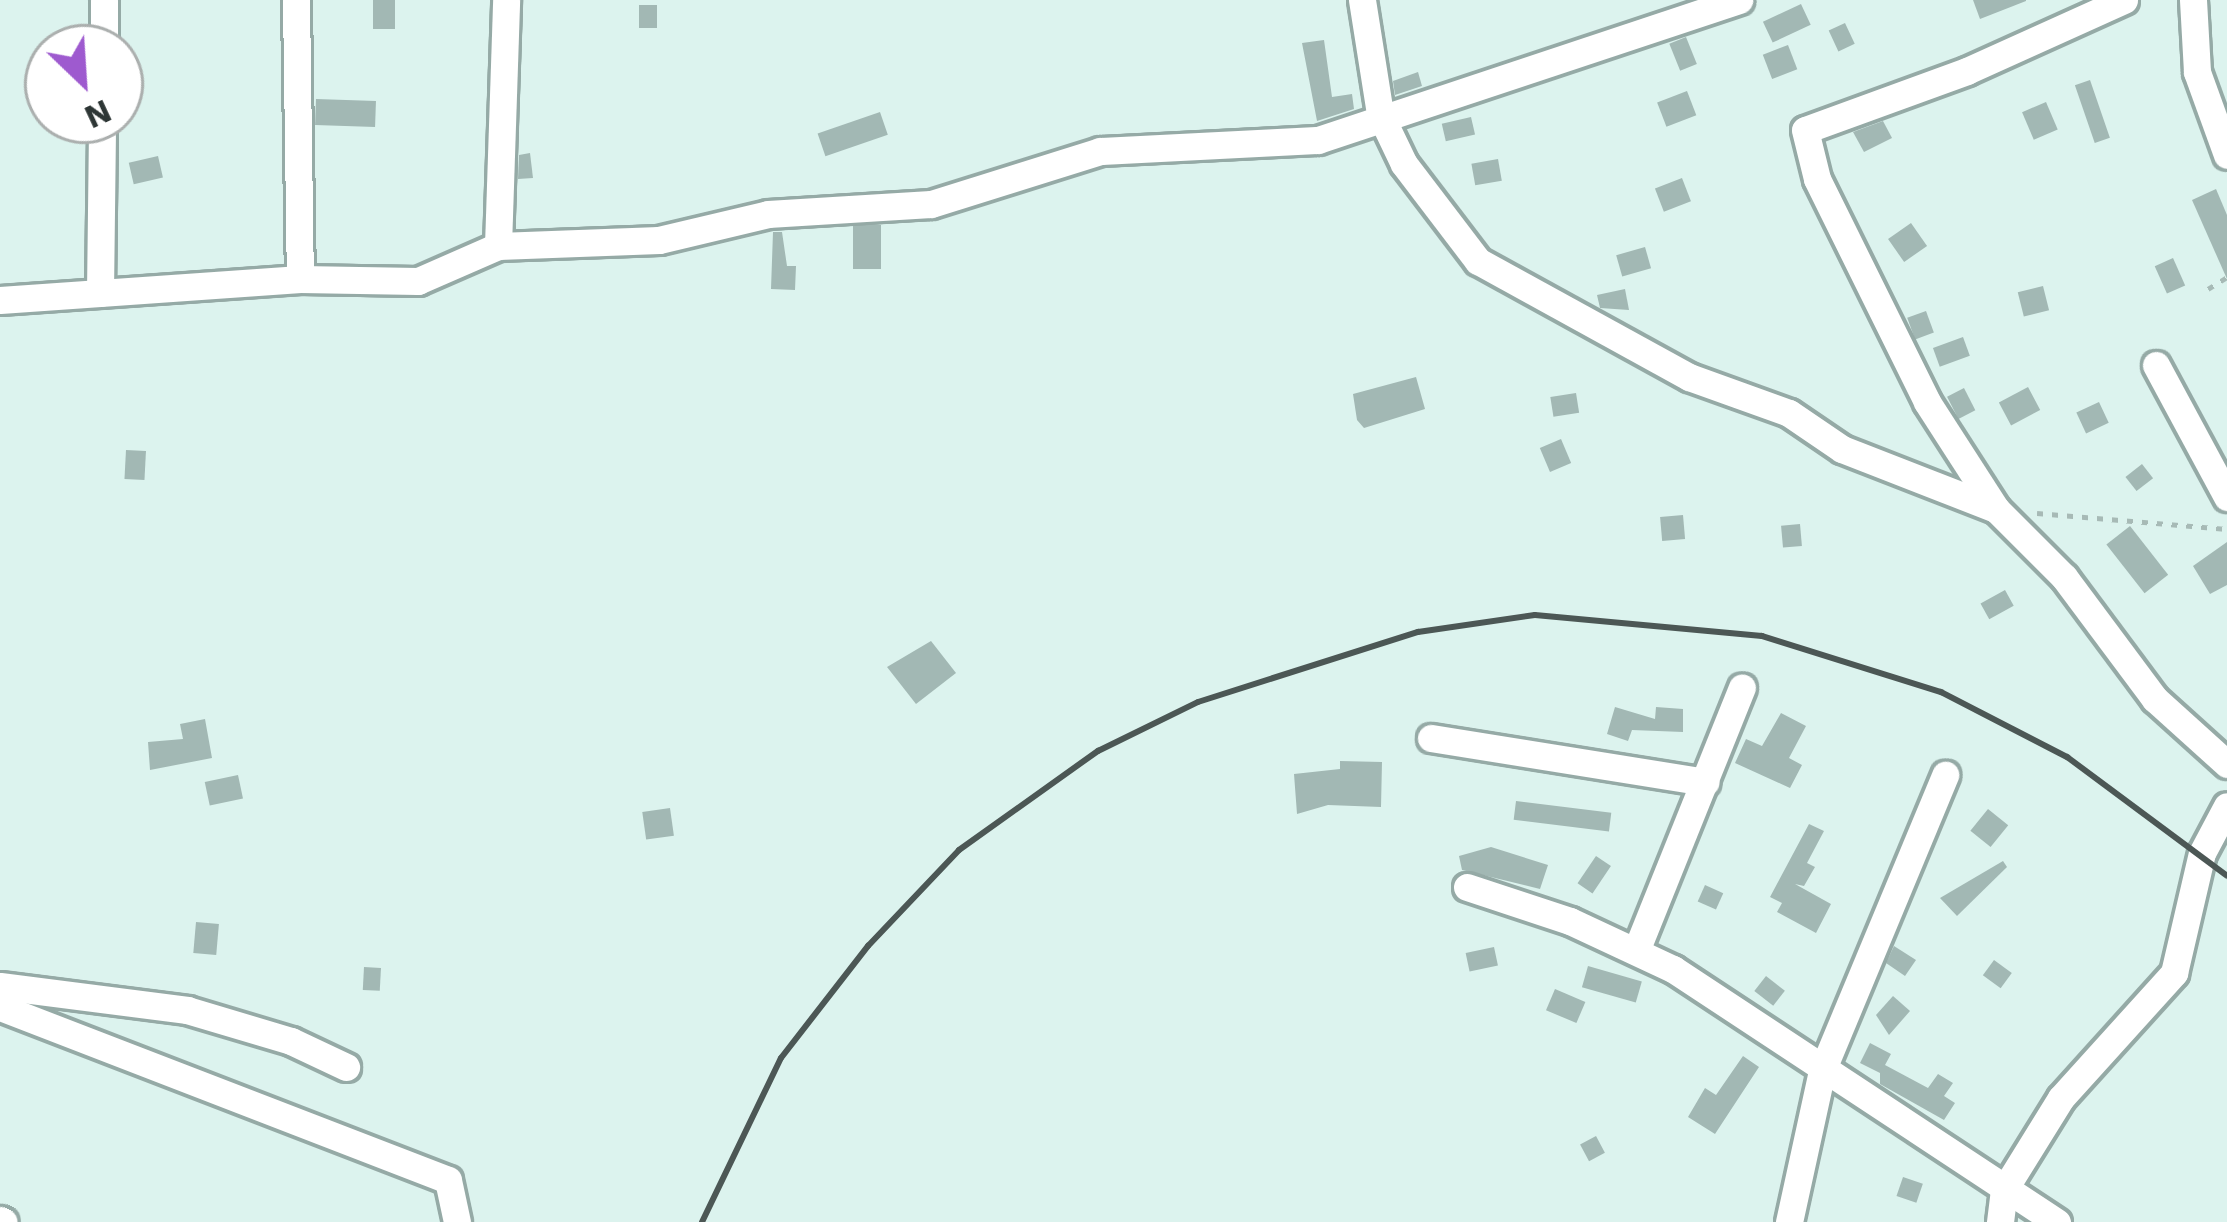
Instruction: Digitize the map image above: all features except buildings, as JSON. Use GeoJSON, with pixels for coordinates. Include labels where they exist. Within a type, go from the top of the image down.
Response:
{"type":"FeatureCollection","features":[{"type":"Feature","properties":{"kind":"street"},"geometry":{"type":"LineString","coordinates":[[296,0],[300,279]]}},
{"type":"Feature","properties":{"kind":"street"},"geometry":{"type":"LineString","coordinates":[[498,246],[506,0]]}},
{"type":"Feature","properties":{"kind":"street"},"geometry":{"type":"LineString","coordinates":[[1362,0],[1380,114],[1404,164],[1478,261],[1689,377],[1789,413],[1843,449],[1996,509]]}},
{"type":"Feature","properties":{"kind":"street"},"geometry":{"type":"LineString","coordinates":[[2124,0],[1967,71],[1805,130],[1817,179],[1927,402],[1996,509],[2064,577],[2155,700],[2227,764]]}},
{"type":"Feature","properties":{"kind":"street"},"geometry":{"type":"LineString","coordinates":[[2193,0],[2198,72],[2227,155]]}},
{"type":"Feature","properties":{"kind":"street"},"geometry":{"type":"LineString","coordinates":[[0,300],[300,279],[418,281],[498,246],[659,240],[768,214],[931,204],[1100,151],[1318,140],[1380,114],[1724,3]]}},
{"type":"Feature","properties":{"kind":"street"},"geometry":{"type":"LineString","coordinates":[[100,293],[102,144]]}},
{"type":"Feature","properties":{"kind":"street"},"geometry":{"type":"LineString","coordinates":[[2156,364],[2227,497]]}},
{"type":"Feature","properties":{"kind":"street"},"geometry":{"type":"LineString","coordinates":[[1636,951],[1742,687]]}},
{"type":"Feature","properties":{"kind":"street"},"geometry":{"type":"LineString","coordinates":[[1431,738],[1705,782]]}},
{"type":"Feature","properties":{"kind":"street"},"geometry":{"type":"LineString","coordinates":[[1789,1222],[1822,1071],[1945,775]]}},
{"type":"Feature","properties":{"kind":"street"},"geometry":{"type":"LineString","coordinates":[[2000,1222],[2004,1190],[2061,1098],[2174,973],[2202,853],[2227,806]]}},
{"type":"Feature","properties":{"kind":"street"},"geometry":{"type":"LineString","coordinates":[[1467,887],[1636,951],[2057,1222]]}},
{"type":"Feature","properties":{"kind":"street"},"geometry":{"type":"LineString","coordinates":[[0,986],[187,1010],[291,1041],[346,1067]]}},
{"type":"Feature","properties":{"kind":"street"},"geometry":{"type":"LineString","coordinates":[[0,1007],[448,1180],[457,1222]]}},
{"type":"Feature","properties":{"kind":"path"},"geometry":{"type":"LineString","coordinates":[[2208,289],[2227,277]]}},
{"type":"Feature","properties":{"kind":"path"},"geometry":{"type":"LineString","coordinates":[[1996,509],[2227,530]]}},
{"type":"Feature","properties":{"kind":"railway"},"geometry":{"type":"LineString","coordinates":[[702,1222],[781,1058],[868,946],[959,850],[1098,751],[1198,702],[1418,632],[1535,615],[1762,636],[1941,692],[2067,757],[2227,876]]}}]}
